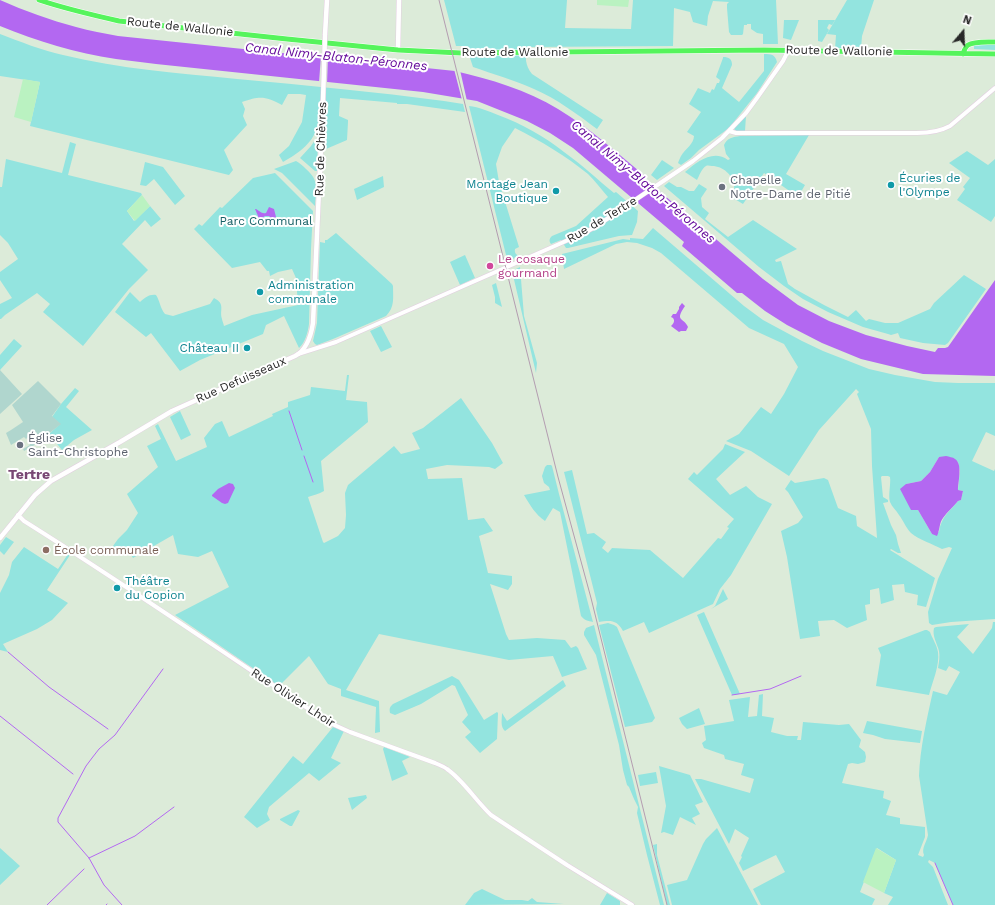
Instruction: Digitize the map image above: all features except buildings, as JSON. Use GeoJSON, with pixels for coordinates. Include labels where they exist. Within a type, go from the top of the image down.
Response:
{"type":"FeatureCollection","features":[{"type":"Feature","properties":{"kind":"main road","name":"Route de Wallonie"},"geometry":{"type":"LineString","coordinates":[[39,0],[66,9],[120,21],[398,50],[461,53],[788,51],[995,54]]}},
{"type":"Feature","properties":{"kind":"main road","name":"Rue de Chièvres"},"geometry":{"type":"LineString","coordinates":[[307,345],[314,320],[327,0]]}},
{"type":"Feature","properties":{"kind":"main road"},"geometry":{"type":"LineString","coordinates":[[398,50],[400,0]]}},
{"type":"Feature","properties":{"kind":"main road"},"geometry":{"type":"LineString","coordinates":[[963,54],[968,45],[995,42]]}},
{"type":"Feature","properties":{"kind":"main road","name":"Rue Defuisseaux"},"geometry":{"type":"LineString","coordinates":[[0,538],[37,493],[47,484],[172,411],[298,354],[304,350],[307,345]]}},
{"type":"Feature","properties":{"kind":"street","name":"Rue de Tertre"},"geometry":{"type":"LineString","coordinates":[[318,348],[336,342],[586,232],[715,144],[746,113],[783,61],[788,51]]}},
{"type":"Feature","properties":{"kind":"street"},"geometry":{"type":"LineString","coordinates":[[729,131],[736,133],[917,134],[931,132],[950,126],[995,88]]}},
{"type":"Feature","properties":{"kind":"street"},"geometry":{"type":"LineString","coordinates":[[307,345],[318,348]]}},
{"type":"Feature","properties":{"kind":"street"},"geometry":{"type":"LineString","coordinates":[[298,354],[318,348]]}},
{"type":"Feature","properties":{"kind":"street","name":"Rue Olivier Lhoir"},"geometry":{"type":"LineString","coordinates":[[18,515],[24,521],[171,616],[330,723],[350,732],[428,760],[445,768],[456,776],[491,815],[624,903],[632,905]]}},
{"type":"Feature","properties":{"kind":"green space"},"geometry":{"type":"Polygon","coordinates":[[[444,0],[567,0],[565,28],[631,29],[633,0],[776,0],[778,44],[763,44],[763,34],[757,33],[751,29],[751,24],[744,25],[742,35],[731,35],[729,32],[727,8],[727,4],[729,2],[713,1],[708,16],[707,26],[693,22],[690,12],[674,8],[673,46],[527,47],[526,61],[532,74],[603,120],[597,129],[551,97],[519,83],[473,67],[466,46],[456,46],[444,0]]]}},
{"type":"Feature","properties":{"kind":"green space"},"geometry":{"type":"Polygon","coordinates":[[[847,0],[874,0],[862,36],[861,49],[835,49],[836,35],[827,34],[847,0]]]}},
{"type":"Feature","properties":{"kind":"green space"},"geometry":{"type":"Polygon","coordinates":[[[784,20],[799,20],[791,40],[783,38],[784,20]]]}},
{"type":"Feature","properties":{"kind":"green space"},"geometry":{"type":"Polygon","coordinates":[[[818,20],[835,20],[832,25],[829,24],[827,28],[829,30],[822,42],[818,41],[818,20]]]}},
{"type":"Feature","properties":{"kind":"green space"},"geometry":{"type":"Polygon","coordinates":[[[0,34],[31,46],[55,53],[106,64],[444,101],[463,104],[465,112],[407,104],[340,98],[339,116],[348,120],[347,140],[324,149],[325,109],[328,109],[328,105],[319,103],[318,123],[314,136],[300,151],[283,162],[279,155],[289,146],[302,122],[306,95],[288,94],[282,105],[262,98],[248,100],[242,102],[245,109],[243,116],[247,125],[224,150],[233,170],[229,175],[30,126],[40,82],[0,76],[0,34]]]}},
{"type":"Feature","properties":{"kind":"green space"},"geometry":{"type":"Polygon","coordinates":[[[995,43],[995,50],[974,49],[974,46],[976,45],[995,43]]]}},
{"type":"Feature","properties":{"kind":"green space"},"geometry":{"type":"Polygon","coordinates":[[[764,54],[772,55],[775,57],[777,62],[757,93],[729,128],[681,165],[678,163],[683,153],[694,139],[694,136],[687,132],[701,112],[689,104],[698,88],[710,93],[712,89],[714,90],[720,80],[716,77],[723,57],[727,57],[731,60],[732,65],[722,88],[739,102],[764,71],[764,54]]]}},
{"type":"Feature","properties":{"kind":"green space"},"geometry":{"type":"Polygon","coordinates":[[[469,106],[484,109],[524,126],[556,146],[614,193],[616,192],[638,211],[637,222],[632,235],[619,236],[568,248],[566,248],[561,240],[551,244],[550,238],[552,236],[576,226],[608,197],[591,177],[580,167],[553,149],[515,128],[502,147],[496,164],[499,182],[519,247],[515,249],[515,253],[522,257],[518,259],[515,257],[508,263],[469,106]]]}},
{"type":"Feature","properties":{"kind":"green space"},"geometry":{"type":"Polygon","coordinates":[[[746,116],[745,131],[736,131],[734,129],[735,127],[746,116]]]}},
{"type":"Feature","properties":{"kind":"green space"},"geometry":{"type":"Polygon","coordinates":[[[809,135],[786,174],[805,185],[798,197],[764,173],[743,204],[731,195],[734,191],[732,178],[724,169],[716,166],[706,166],[702,170],[697,180],[685,172],[695,164],[711,156],[722,157],[728,160],[730,159],[726,154],[724,145],[733,137],[809,135]]]}},
{"type":"Feature","properties":{"kind":"green space"},"geometry":{"type":"Polygon","coordinates":[[[315,140],[318,140],[317,171],[315,171],[300,158],[315,140]]]}},
{"type":"Feature","properties":{"kind":"green space"},"geometry":{"type":"Polygon","coordinates":[[[70,142],[76,144],[68,175],[141,193],[142,195],[127,211],[134,221],[150,206],[161,219],[151,227],[145,220],[122,244],[148,270],[129,289],[83,346],[43,312],[50,304],[37,293],[0,319],[0,304],[12,298],[0,280],[0,272],[18,259],[8,243],[0,235],[0,187],[2,187],[6,159],[62,173],[70,142]]]}},
{"type":"Feature","properties":{"kind":"green space"},"geometry":{"type":"Polygon","coordinates":[[[967,151],[988,165],[995,159],[995,216],[991,222],[957,200],[965,189],[963,187],[970,178],[949,163],[967,151]]]}},
{"type":"Feature","properties":{"kind":"green space"},"geometry":{"type":"Polygon","coordinates":[[[662,160],[674,168],[657,180],[651,175],[662,160]]]}},
{"type":"Feature","properties":{"kind":"green space"},"geometry":{"type":"Polygon","coordinates":[[[296,161],[310,173],[315,182],[315,206],[282,173],[274,169],[296,161]]]}},
{"type":"Feature","properties":{"kind":"green space"},"geometry":{"type":"Polygon","coordinates":[[[145,162],[163,167],[185,196],[175,205],[154,179],[146,186],[140,185],[145,162]]]}},
{"type":"Feature","properties":{"kind":"green space","name":"Parc Communal"},"geometry":{"type":"Polygon","coordinates":[[[275,173],[313,211],[309,324],[305,340],[299,348],[284,316],[266,325],[263,334],[200,360],[180,371],[151,333],[146,337],[115,312],[130,292],[140,302],[149,296],[156,295],[165,314],[173,316],[210,304],[214,298],[218,300],[221,305],[221,316],[224,326],[252,315],[298,305],[296,278],[292,269],[278,272],[270,276],[269,271],[267,271],[260,262],[232,268],[194,229],[199,224],[202,226],[220,207],[222,208],[253,178],[275,173]]]}},
{"type":"Feature","properties":{"kind":"green space"},"geometry":{"type":"Polygon","coordinates":[[[383,176],[384,187],[357,200],[354,189],[383,176]]]}},
{"type":"Feature","properties":{"kind":"green space"},"geometry":{"type":"Polygon","coordinates":[[[669,182],[677,187],[681,187],[689,191],[694,191],[699,184],[707,189],[701,198],[702,207],[709,213],[705,219],[728,237],[753,220],[797,249],[775,260],[776,262],[781,261],[788,284],[848,317],[856,310],[866,321],[869,319],[885,323],[898,323],[930,309],[934,303],[964,275],[986,289],[948,343],[945,345],[923,343],[900,338],[898,333],[891,335],[863,327],[828,312],[803,299],[784,286],[759,267],[664,186],[669,182]]]}},
{"type":"Feature","properties":{"kind":"green space"},"geometry":{"type":"Polygon","coordinates":[[[653,228],[744,306],[763,320],[823,351],[869,369],[895,375],[935,382],[995,383],[995,436],[986,432],[972,461],[994,471],[995,469],[995,619],[932,625],[929,623],[928,612],[938,579],[952,548],[949,547],[942,549],[911,533],[890,502],[890,477],[882,476],[883,497],[888,500],[888,502],[883,503],[896,535],[901,553],[891,549],[890,550],[935,578],[926,607],[917,605],[918,595],[905,592],[904,584],[892,585],[894,600],[881,604],[879,588],[870,590],[870,604],[865,605],[867,620],[847,628],[834,620],[818,621],[820,636],[800,639],[787,557],[781,531],[798,523],[803,517],[785,489],[791,480],[795,483],[824,478],[828,480],[838,508],[856,516],[857,526],[877,538],[871,429],[857,394],[859,392],[856,389],[819,430],[789,476],[751,451],[726,441],[739,434],[761,407],[771,414],[784,394],[798,367],[784,344],[749,328],[661,253],[652,248],[637,243],[627,242],[616,244],[564,269],[562,254],[623,239],[643,239],[653,228]],[[939,457],[930,472],[921,481],[906,484],[918,510],[932,534],[939,532],[946,515],[958,501],[961,500],[963,491],[958,490],[960,471],[958,462],[939,457]]]}},
{"type":"Feature","properties":{"kind":"green space"},"geometry":{"type":"Polygon","coordinates":[[[336,233],[392,284],[393,302],[389,313],[386,316],[317,345],[313,341],[317,323],[320,242],[325,243],[325,240],[336,233]]]}},
{"type":"Feature","properties":{"kind":"green space"},"geometry":{"type":"Polygon","coordinates":[[[465,255],[475,278],[460,285],[450,262],[465,255]]]}},
{"type":"Feature","properties":{"kind":"green space"},"geometry":{"type":"Polygon","coordinates":[[[520,267],[524,316],[537,363],[536,373],[512,271],[520,267]]]}},
{"type":"Feature","properties":{"kind":"green space"},"geometry":{"type":"Polygon","coordinates":[[[496,283],[502,307],[495,303],[492,285],[496,283]]]}},
{"type":"Feature","properties":{"kind":"green space"},"geometry":{"type":"Polygon","coordinates":[[[381,326],[392,347],[381,352],[370,331],[381,326]]]}},
{"type":"Feature","properties":{"kind":"green space"},"geometry":{"type":"Polygon","coordinates":[[[14,339],[22,346],[0,370],[0,355],[14,339]]]}},
{"type":"Feature","properties":{"kind":"green space"},"geometry":{"type":"Polygon","coordinates":[[[347,375],[349,375],[346,400],[367,402],[368,422],[321,461],[324,491],[308,497],[323,542],[324,543],[338,536],[345,528],[345,493],[348,485],[394,446],[401,454],[420,449],[412,433],[423,428],[461,398],[492,443],[503,463],[495,469],[489,467],[447,465],[426,469],[428,479],[462,478],[468,520],[484,518],[493,531],[479,536],[488,573],[512,576],[512,584],[508,590],[490,584],[509,640],[537,638],[565,640],[571,648],[576,646],[578,648],[587,669],[562,677],[553,656],[509,660],[379,634],[346,690],[379,701],[380,732],[375,733],[376,707],[341,696],[341,689],[328,684],[309,656],[279,686],[175,615],[229,587],[212,551],[198,557],[178,554],[173,535],[133,558],[130,553],[115,551],[113,546],[127,530],[138,513],[127,494],[158,467],[147,446],[161,439],[155,426],[158,424],[176,461],[207,447],[204,438],[215,424],[222,421],[229,437],[273,416],[272,414],[288,407],[288,402],[310,395],[311,387],[345,391],[347,375]]]}},
{"type":"Feature","properties":{"kind":"green space"},"geometry":{"type":"Polygon","coordinates":[[[75,388],[79,391],[66,407],[92,430],[74,440],[62,450],[49,434],[60,424],[52,417],[75,388]]]}},
{"type":"Feature","properties":{"kind":"green space"},"geometry":{"type":"Polygon","coordinates":[[[180,411],[191,435],[181,440],[170,417],[180,411]]]}},
{"type":"Feature","properties":{"kind":"green space"},"geometry":{"type":"Polygon","coordinates":[[[725,444],[745,452],[716,479],[730,495],[746,486],[758,497],[772,504],[731,575],[720,589],[713,604],[649,633],[644,622],[623,631],[616,623],[607,621],[599,622],[596,609],[597,603],[564,472],[572,470],[587,534],[594,533],[606,542],[602,548],[608,553],[612,548],[650,550],[683,578],[718,538],[721,539],[729,528],[727,527],[734,519],[688,479],[694,472],[697,475],[723,449],[725,444]]]}},
{"type":"Feature","properties":{"kind":"green space"},"geometry":{"type":"Polygon","coordinates":[[[547,465],[552,466],[593,622],[586,620],[581,616],[560,512],[553,508],[545,521],[531,506],[524,495],[550,490],[544,483],[542,476],[547,465]]]}},
{"type":"Feature","properties":{"kind":"green space"},"geometry":{"type":"Polygon","coordinates":[[[6,537],[14,542],[4,555],[0,551],[0,545],[6,537]]]}},
{"type":"Feature","properties":{"kind":"green space"},"geometry":{"type":"Polygon","coordinates":[[[24,547],[58,569],[68,554],[70,555],[47,590],[68,603],[52,620],[37,629],[3,644],[8,652],[0,650],[0,593],[9,575],[12,562],[24,547]]]}},
{"type":"Feature","properties":{"kind":"green space"},"geometry":{"type":"Polygon","coordinates":[[[723,589],[728,599],[711,609],[715,606],[723,589]]]}},
{"type":"Feature","properties":{"kind":"green space"},"geometry":{"type":"Polygon","coordinates":[[[704,612],[740,694],[732,695],[697,615],[704,612]]]}},
{"type":"Feature","properties":{"kind":"green space"},"geometry":{"type":"Polygon","coordinates":[[[993,622],[995,622],[995,905],[953,905],[935,863],[929,860],[928,862],[933,867],[948,905],[888,905],[893,897],[884,893],[896,860],[877,848],[860,892],[875,899],[872,905],[761,905],[753,889],[785,872],[776,855],[743,871],[739,863],[749,838],[735,829],[729,844],[695,779],[701,779],[750,793],[754,779],[741,775],[744,764],[725,759],[724,755],[704,748],[702,743],[706,740],[704,726],[734,721],[729,700],[750,697],[748,717],[757,716],[759,695],[763,694],[762,716],[774,718],[771,732],[787,736],[798,736],[797,740],[801,740],[803,722],[839,725],[849,724],[861,740],[859,747],[865,752],[866,757],[865,762],[848,764],[842,783],[884,791],[883,798],[891,801],[886,815],[900,818],[900,824],[925,827],[925,837],[918,855],[923,857],[924,847],[928,835],[919,776],[926,722],[933,691],[947,695],[960,672],[949,666],[946,671],[938,668],[939,653],[934,637],[934,628],[969,624],[957,637],[973,654],[992,628],[993,622]]]}},
{"type":"Feature","properties":{"kind":"green space"},"geometry":{"type":"Polygon","coordinates":[[[608,623],[617,627],[655,718],[652,722],[625,727],[599,625],[608,623]]]}},
{"type":"Feature","properties":{"kind":"green space"},"geometry":{"type":"Polygon","coordinates":[[[594,625],[664,905],[660,905],[637,813],[638,807],[627,785],[619,745],[596,655],[584,635],[586,628],[594,625]]]}},
{"type":"Feature","properties":{"kind":"green space"},"geometry":{"type":"Polygon","coordinates":[[[925,630],[930,632],[938,652],[937,668],[929,695],[876,686],[881,655],[878,648],[925,630]]]}},
{"type":"Feature","properties":{"kind":"green space"},"geometry":{"type":"Polygon","coordinates":[[[452,676],[459,680],[484,720],[497,712],[498,713],[497,739],[480,753],[465,737],[471,732],[462,722],[468,715],[455,686],[452,685],[421,704],[395,715],[390,713],[390,708],[393,704],[452,676]]]}},
{"type":"Feature","properties":{"kind":"green space"},"geometry":{"type":"Polygon","coordinates":[[[563,680],[566,686],[505,731],[503,729],[502,713],[507,721],[563,680]]]}},
{"type":"Feature","properties":{"kind":"green space"},"geometry":{"type":"Polygon","coordinates":[[[699,708],[705,724],[687,729],[679,718],[699,708]]]}},
{"type":"Feature","properties":{"kind":"green space"},"geometry":{"type":"Polygon","coordinates":[[[867,721],[922,731],[920,743],[885,739],[863,733],[867,721]]]}},
{"type":"Feature","properties":{"kind":"green space"},"geometry":{"type":"Polygon","coordinates":[[[333,727],[344,731],[331,758],[341,763],[319,781],[309,773],[269,807],[267,814],[270,820],[257,828],[244,817],[293,756],[303,764],[333,727]]]}},
{"type":"Feature","properties":{"kind":"green space"},"geometry":{"type":"Polygon","coordinates":[[[384,747],[410,757],[402,761],[408,774],[392,781],[383,749],[384,747]]]}},
{"type":"Feature","properties":{"kind":"green space"},"geometry":{"type":"Polygon","coordinates":[[[659,766],[690,775],[703,802],[695,805],[700,814],[692,818],[696,825],[680,817],[673,835],[664,832],[661,833],[666,806],[659,766]]]}},
{"type":"Feature","properties":{"kind":"green space"},"geometry":{"type":"Polygon","coordinates":[[[656,772],[658,783],[640,786],[638,775],[656,772]]]}},
{"type":"Feature","properties":{"kind":"green space"},"geometry":{"type":"Polygon","coordinates":[[[366,795],[367,798],[352,810],[348,798],[366,795]]]}},
{"type":"Feature","properties":{"kind":"green space"},"geometry":{"type":"Polygon","coordinates":[[[298,810],[300,811],[292,826],[280,820],[280,819],[298,810]]]}},
{"type":"Feature","properties":{"kind":"green space"},"geometry":{"type":"Polygon","coordinates":[[[717,828],[758,905],[672,905],[667,885],[687,880],[703,844],[717,828]]]}},
{"type":"Feature","properties":{"kind":"green space"},"geometry":{"type":"Polygon","coordinates":[[[657,844],[657,855],[670,905],[667,905],[653,845],[657,844]]]}},
{"type":"Feature","properties":{"kind":"green space"},"geometry":{"type":"Polygon","coordinates":[[[0,848],[20,866],[0,885],[0,848]]]}},
{"type":"Feature","properties":{"kind":"green space"},"geometry":{"type":"Polygon","coordinates":[[[482,889],[505,900],[528,901],[532,898],[537,902],[564,904],[465,905],[474,893],[482,889]]]}},
{"type":"Feature","properties":{"kind":"green space"},"geometry":{"type":"Polygon","coordinates":[[[607,893],[620,901],[620,905],[600,905],[607,893]]]}},
{"type":"Feature","properties":{"kind":"sand"},"geometry":{"type":"Polygon","coordinates":[[[597,0],[629,0],[628,7],[597,5],[597,0]]]}},
{"type":"Feature","properties":{"kind":"sand"},"geometry":{"type":"Polygon","coordinates":[[[23,79],[40,82],[31,122],[14,117],[23,79]]]}},
{"type":"Feature","properties":{"kind":"sand"},"geometry":{"type":"Polygon","coordinates":[[[142,195],[150,206],[135,221],[127,211],[142,195]]]}},
{"type":"Feature","properties":{"kind":"sand"},"geometry":{"type":"Polygon","coordinates":[[[876,848],[896,860],[884,893],[863,882],[876,848]]]}},
{"type":"Feature","properties":{"kind":"shaded area"},"geometry":{"type":"Polygon","coordinates":[[[0,370],[22,394],[0,414],[0,370]]]}},
{"type":"Feature","properties":{"kind":"shaded area"},"geometry":{"type":"Polygon","coordinates":[[[38,381],[61,404],[52,416],[61,424],[33,446],[24,451],[23,449],[30,445],[29,443],[32,440],[32,437],[29,436],[26,439],[24,437],[11,445],[6,433],[23,422],[12,405],[38,381]]]}},
{"type":"Feature","properties":{"kind":"water","name":"Canal Nimy-Blaton-Péronnes"},"geometry":{"type":"Polygon","coordinates":[[[0,0],[28,12],[86,30],[118,36],[455,71],[521,91],[546,102],[570,116],[592,132],[763,279],[798,305],[829,321],[866,335],[935,352],[938,348],[948,347],[995,280],[995,376],[923,374],[861,359],[822,343],[787,325],[765,311],[742,293],[737,293],[682,246],[684,242],[573,148],[550,133],[527,121],[477,101],[423,92],[116,59],[71,50],[28,37],[0,26],[0,0]]]}},
{"type":"Feature","properties":{"kind":"water"},"geometry":{"type":"Polygon","coordinates":[[[269,207],[274,209],[276,217],[272,219],[269,216],[265,216],[262,218],[262,222],[260,222],[255,209],[262,213],[266,213],[269,207]]]}},
{"type":"Feature","properties":{"kind":"water"},"geometry":{"type":"Polygon","coordinates":[[[682,303],[685,306],[680,317],[688,327],[686,331],[679,332],[671,326],[674,321],[671,317],[673,314],[676,314],[682,303]]]}},
{"type":"Feature","properties":{"kind":"water"},"geometry":{"type":"Polygon","coordinates":[[[946,456],[953,458],[959,465],[960,473],[958,490],[963,491],[961,500],[958,501],[942,520],[937,536],[932,534],[918,510],[911,510],[900,489],[906,484],[921,481],[930,472],[939,457],[946,456]]]}},
{"type":"Feature","properties":{"kind":"water"},"geometry":{"type":"Polygon","coordinates":[[[229,483],[233,484],[235,488],[228,503],[222,503],[212,496],[218,489],[229,483]]]}},
{"type":"Feature","properties":{"kind":"pier"},"geometry":{"type":"Polygon","coordinates":[[[321,55],[328,56],[327,84],[319,83],[321,55]]]}},
{"type":"Feature","properties":{"kind":"pier"},"geometry":{"type":"Polygon","coordinates":[[[454,69],[460,70],[467,101],[462,100],[454,69]]]}},
{"type":"Feature","properties":{"kind":"waterway"},"geometry":{"type":"LineString","coordinates":[[289,411],[302,450]]}},
{"type":"Feature","properties":{"kind":"waterway"},"geometry":{"type":"LineString","coordinates":[[304,456],[313,482]]}},
{"type":"Feature","properties":{"kind":"waterway"},"geometry":{"type":"LineString","coordinates":[[8,652],[49,687],[108,729]]}},
{"type":"Feature","properties":{"kind":"waterway"},"geometry":{"type":"LineString","coordinates":[[122,905],[104,885],[89,858],[58,822],[58,818],[86,766],[99,749],[115,735],[163,669]]}},
{"type":"Feature","properties":{"kind":"waterway"},"geometry":{"type":"LineString","coordinates":[[732,695],[770,689],[801,676]]}},
{"type":"Feature","properties":{"kind":"waterway"},"geometry":{"type":"LineString","coordinates":[[0,716],[73,774]]}},
{"type":"Feature","properties":{"kind":"waterway"},"geometry":{"type":"LineString","coordinates":[[89,858],[135,836],[174,807]]}},
{"type":"Feature","properties":{"kind":"waterway"},"geometry":{"type":"LineString","coordinates":[[935,863],[953,905]]}},
{"type":"Feature","properties":{"kind":"waterway"},"geometry":{"type":"LineString","coordinates":[[47,905],[84,869]]}},
{"type":"Feature","properties":{"kind":"railway"},"geometry":{"type":"LineString","coordinates":[[439,0],[558,477],[591,598],[667,905]]}},
{"type":"Feature","properties":{"kind":"place","name":"Écuries de l'Olympe"},"geometry":{"type":"Point","coordinates":[891,185]}},
{"type":"Feature","properties":{"kind":"place","name":"Chapelle Notre-Dame de Pitié"},"geometry":{"type":"Point","coordinates":[722,187]}},
{"type":"Feature","properties":{"kind":"place","name":"Montage Jean Boutique"},"geometry":{"type":"Point","coordinates":[556,191]}},
{"type":"Feature","properties":{"kind":"place","name":"Le cosaque gourmand"},"geometry":{"type":"Point","coordinates":[490,266]}},
{"type":"Feature","properties":{"kind":"place","name":"Administration communale"},"geometry":{"type":"Point","coordinates":[260,292]}},
{"type":"Feature","properties":{"kind":"place","name":"Château II"},"geometry":{"type":"Point","coordinates":[247,348]}},
{"type":"Feature","properties":{"kind":"place","name":"Église Saint-Christophe"},"geometry":{"type":"Point","coordinates":[20,445]}},
{"type":"Feature","properties":{"kind":"place","name":"École communale"},"geometry":{"type":"Point","coordinates":[46,550]}},
{"type":"Feature","properties":{"kind":"place","name":"Théâtre du Copion"},"geometry":{"type":"Point","coordinates":[117,588]}},
{"type":"Feature","properties":{"kind":"district","name":"Tertre"},"geometry":{"type":"Point","coordinates":[29,475]}}]}
